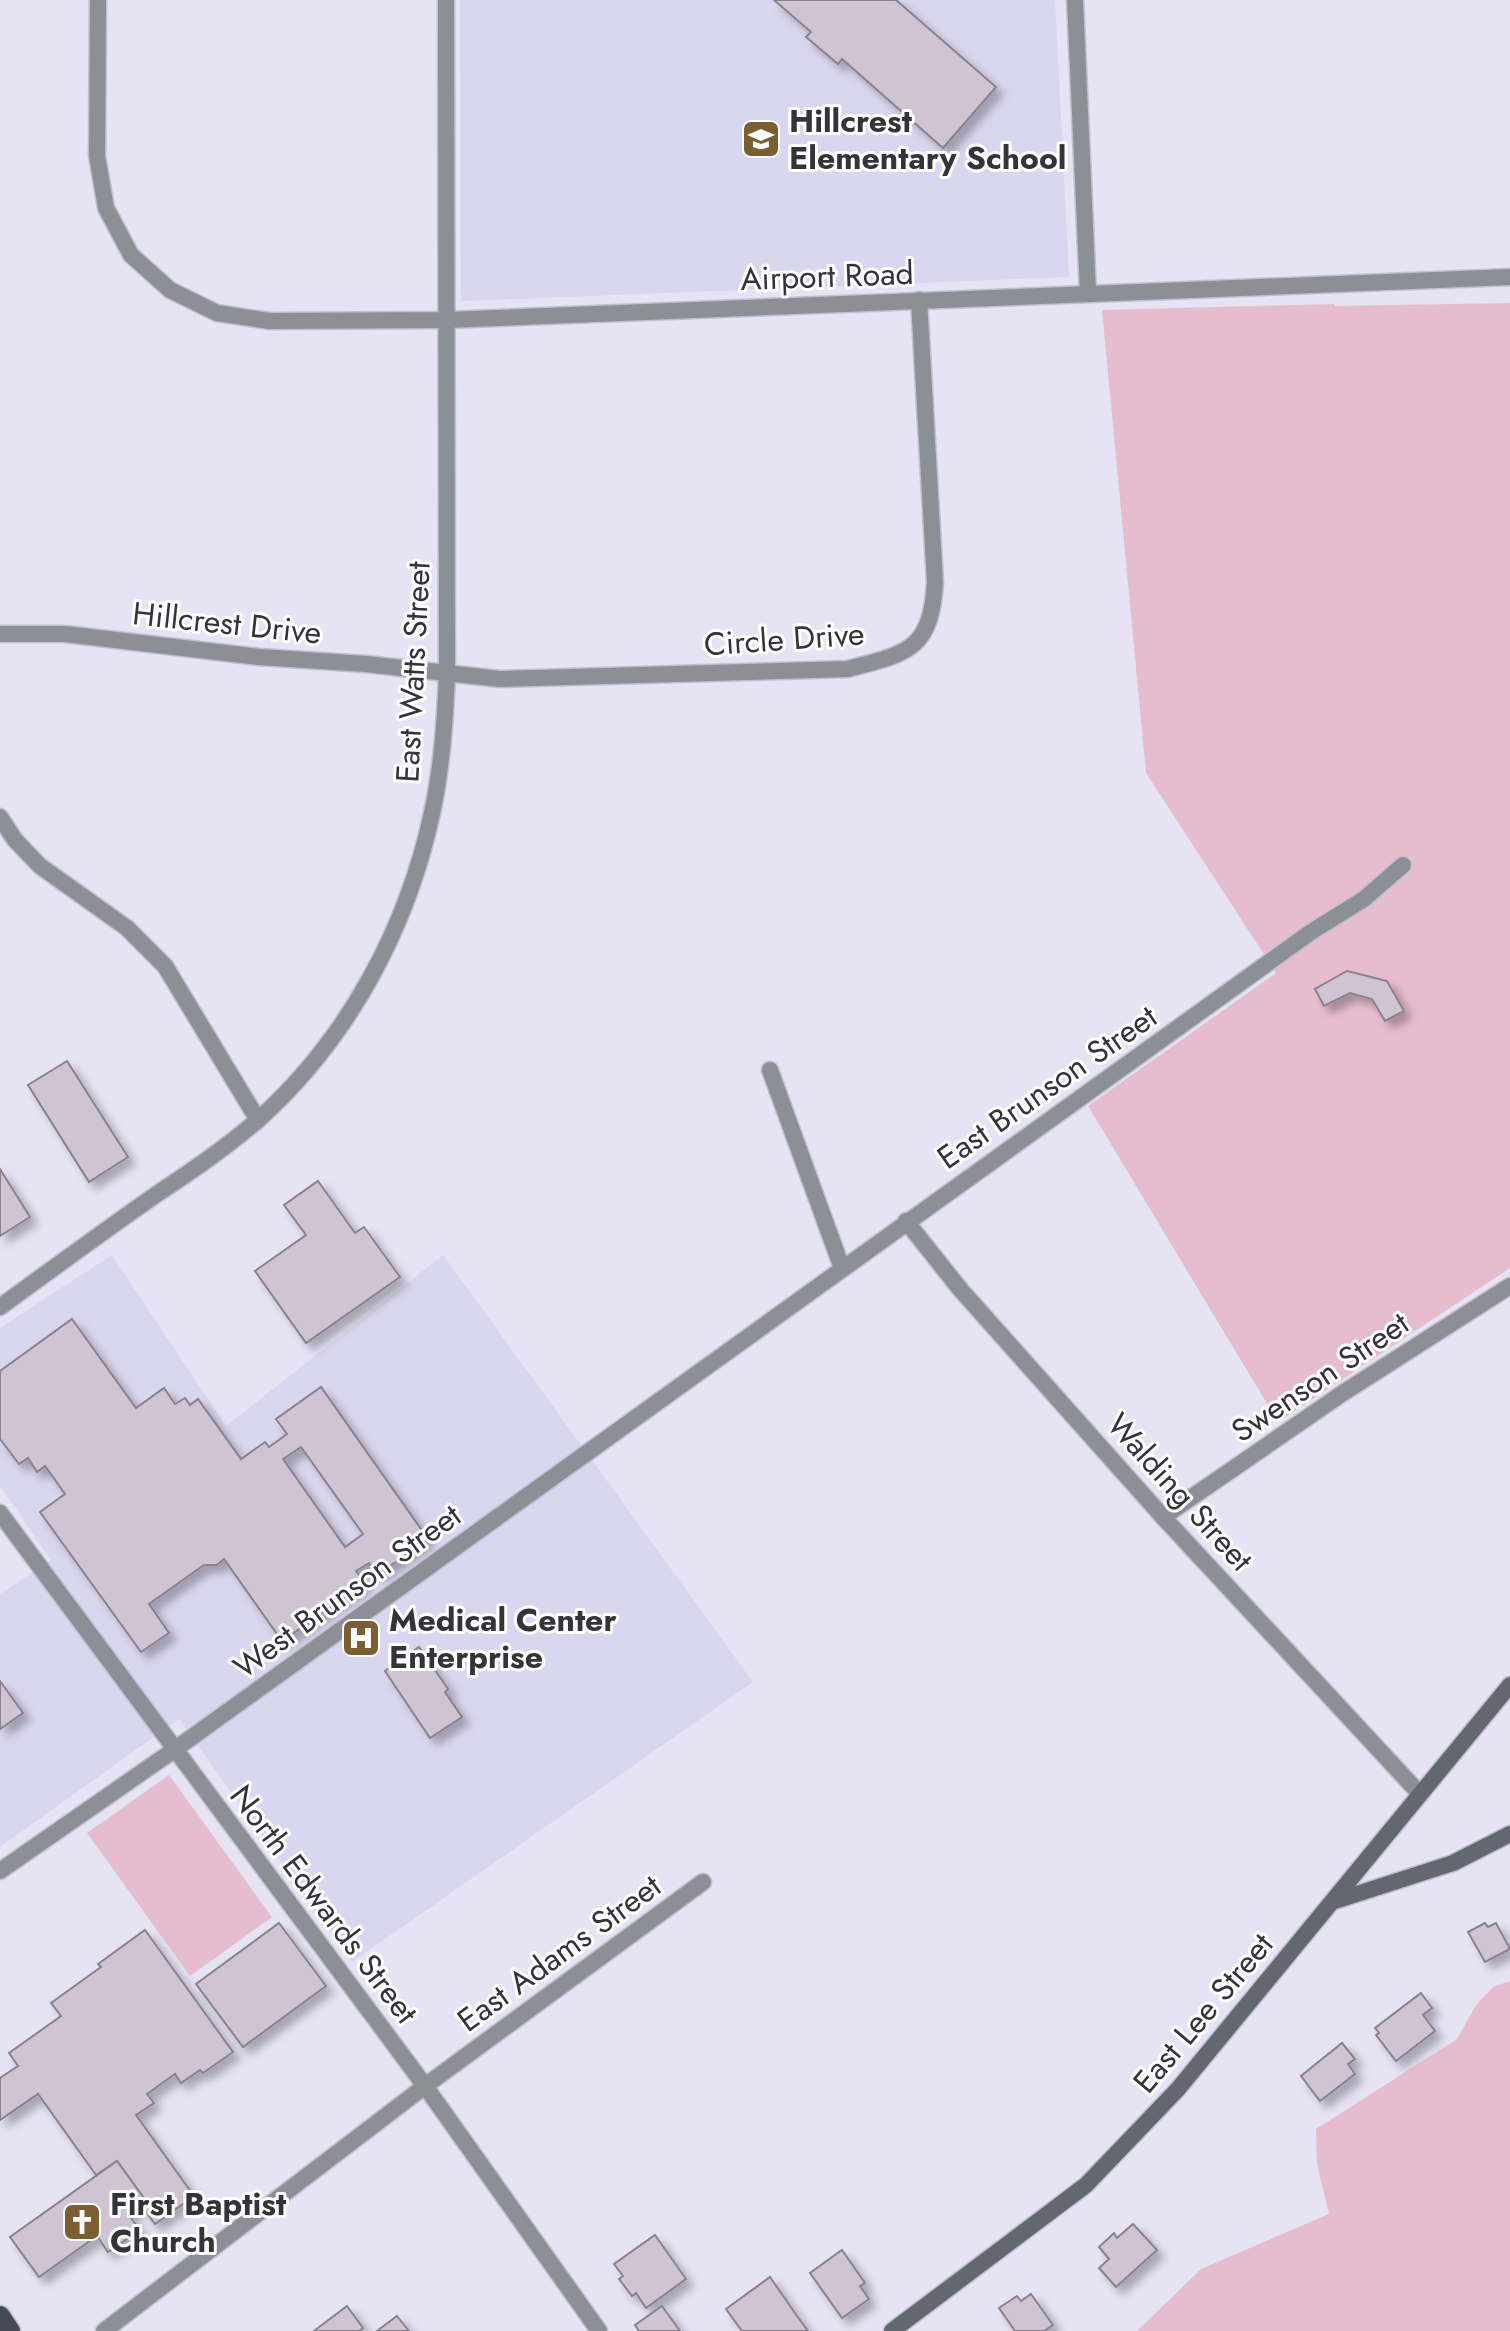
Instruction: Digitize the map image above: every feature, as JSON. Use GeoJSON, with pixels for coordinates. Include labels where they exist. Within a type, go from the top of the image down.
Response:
{"type":"FeatureCollection","features":[{"type":"Feature","properties":{"kind":"main road","name":"East Lee Street"},"geometry":{"type":"LineString","coordinates":[[892,2331],[1086,2185],[1178,2089],[1510,1685]]}},
{"type":"Feature","properties":{"kind":"main road"},"geometry":{"type":"LineString","coordinates":[[1333,1902],[1453,1863],[1510,1834]]}},
{"type":"Feature","properties":{"kind":"main road"},"geometry":{"type":"LineString","coordinates":[[0,2316],[10,2331]]}},
{"type":"Feature","properties":{"kind":"street","name":"Airport Road"},"geometry":{"type":"LineString","coordinates":[[98,0],[97,156],[106,208],[131,255],[170,290],[217,313],[269,321],[447,320],[1510,277]]}},
{"type":"Feature","properties":{"kind":"street","name":"East Watts Street"},"geometry":{"type":"LineString","coordinates":[[0,1307],[159,1193],[204,1165],[258,1120],[324,1051],[355,1007],[380,961],[419,863],[432,812],[444,734],[447,675],[446,0]]}},
{"type":"Feature","properties":{"kind":"street"},"geometry":{"type":"LineString","coordinates":[[1075,0],[1088,293]]}},
{"type":"Feature","properties":{"kind":"street","name":"Circle Drive"},"geometry":{"type":"LineString","coordinates":[[447,675],[500,679],[848,669],[901,655],[922,636],[933,610],[935,582],[919,300]]}},
{"type":"Feature","properties":{"kind":"street","name":"Hillcrest Drive"},"geometry":{"type":"LineString","coordinates":[[0,634],[23,632],[96,637],[447,675]]}},
{"type":"Feature","properties":{"kind":"street"},"geometry":{"type":"LineString","coordinates":[[0,817],[15,840],[40,866],[127,928],[165,966],[258,1120]]}},
{"type":"Feature","properties":{"kind":"street","name":"East Brunson Street"},"geometry":{"type":"LineString","coordinates":[[723,1352],[1311,932],[1364,899],[1403,865]]}},
{"type":"Feature","properties":{"kind":"street"},"geometry":{"type":"LineString","coordinates":[[770,1070],[842,1268]]}},
{"type":"Feature","properties":{"kind":"street","name":"Walding Street"},"geometry":{"type":"LineString","coordinates":[[906,1221],[960,1289],[1163,1517],[1420,1794]]}},
{"type":"Feature","properties":{"kind":"street","name":"Swenson Street"},"geometry":{"type":"LineString","coordinates":[[1163,1517],[1343,1393],[1510,1286]]}},
{"type":"Feature","properties":{"kind":"street","name":"West Brunson Street"},"geometry":{"type":"LineString","coordinates":[[0,1871],[174,1750],[723,1352]]}},
{"type":"Feature","properties":{"kind":"street","name":"North Edwards Street"},"geometry":{"type":"LineString","coordinates":[[0,1513],[425,2086],[599,2331]]}},
{"type":"Feature","properties":{"kind":"street","name":"East Adams Street"},"geometry":{"type":"LineString","coordinates":[[104,2331],[425,2086],[703,1882]]}},
{"type":"Feature","properties":{"kind":"shaded area","name":"Hillcrest Elementary School"},"geometry":{"type":"Polygon","coordinates":[[[460,0],[1055,0],[1069,277],[461,301],[460,0]]]}},
{"type":"Feature","properties":{"kind":"shaded area"},"geometry":{"type":"Polygon","coordinates":[[[1510,303],[1510,1268],[1278,1422],[1088,1106],[1276,973],[1146,773],[1102,310],[1510,303]]]}},
{"type":"Feature","properties":{"kind":"shaded area","name":"Medical Center Enterprise"},"geometry":{"type":"Polygon","coordinates":[[[112,1255],[226,1426],[443,1255],[753,1682],[352,1962],[179,1719],[0,1847],[0,1594],[51,1560],[0,1486],[0,1328],[112,1255]]]}},
{"type":"Feature","properties":{"kind":"shaded area"},"geometry":{"type":"Polygon","coordinates":[[[169,1775],[272,1917],[190,1976],[87,1833],[169,1775]]]}},
{"type":"Feature","properties":{"kind":"shaded area"},"geometry":{"type":"Polygon","coordinates":[[[1510,1981],[1510,2331],[1137,2331],[1201,2269],[1329,2214],[1317,2164],[1316,2129],[1457,2039],[1476,2005],[1493,1987],[1510,1981]]]}},
{"type":"Feature","properties":{"kind":"building","name":"Hillcrest Elementary School"},"geometry":{"type":"Polygon","coordinates":[[[774,0],[896,0],[996,87],[943,148],[842,59],[838,64],[806,37],[811,32],[774,0]]]}},
{"type":"Feature","properties":{"kind":"building"},"geometry":{"type":"Polygon","coordinates":[[[1347,971],[1387,981],[1404,1011],[1385,1021],[1372,999],[1350,993],[1324,1006],[1315,989],[1347,971]]]}},
{"type":"Feature","properties":{"kind":"building"},"geometry":{"type":"Polygon","coordinates":[[[67,1061],[128,1157],[89,1182],[28,1085],[67,1061]]]}},
{"type":"Feature","properties":{"kind":"building"},"geometry":{"type":"Polygon","coordinates":[[[0,1169],[30,1217],[0,1236],[0,1169]]]}},
{"type":"Feature","properties":{"kind":"building"},"geometry":{"type":"Polygon","coordinates":[[[318,1181],[355,1233],[364,1227],[400,1277],[306,1343],[255,1271],[306,1235],[284,1205],[318,1181]]]}},
{"type":"Feature","properties":{"kind":"building"},"geometry":{"type":"Polygon","coordinates":[[[72,1319],[136,1408],[164,1388],[175,1404],[185,1398],[190,1405],[198,1399],[241,1459],[265,1442],[269,1447],[287,1434],[276,1419],[321,1387],[428,1539],[377,1575],[369,1563],[356,1571],[365,1583],[282,1641],[224,1559],[217,1565],[204,1565],[149,1604],[169,1633],[141,1652],[40,1512],[65,1494],[45,1466],[37,1472],[28,1458],[19,1464],[0,1439],[0,1371],[72,1319]],[[301,1447],[283,1459],[345,1547],[363,1534],[301,1447]]]}},
{"type":"Feature","properties":{"kind":"building"},"geometry":{"type":"Polygon","coordinates":[[[419,1647],[448,1689],[445,1692],[462,1717],[430,1738],[385,1671],[419,1647]]]}},
{"type":"Feature","properties":{"kind":"building"},"geometry":{"type":"Polygon","coordinates":[[[0,1681],[23,1713],[0,1729],[0,1681]]]}},
{"type":"Feature","properties":{"kind":"building"},"geometry":{"type":"Polygon","coordinates":[[[279,1923],[326,1986],[243,2047],[196,1984],[279,1923]]]}},
{"type":"Feature","properties":{"kind":"building"},"geometry":{"type":"Polygon","coordinates":[[[1485,1923],[1488,1927],[1496,1923],[1510,1949],[1485,1962],[1468,1932],[1485,1923]]]}},
{"type":"Feature","properties":{"kind":"building"},"geometry":{"type":"Polygon","coordinates":[[[145,1930],[233,2052],[203,2073],[200,2070],[181,2083],[175,2074],[147,2094],[154,2103],[136,2115],[194,2196],[155,2224],[141,2205],[146,2201],[117,2161],[96,2175],[38,2094],[0,2120],[0,2078],[18,2066],[9,2053],[61,2016],[51,2003],[145,1930]]]}},
{"type":"Feature","properties":{"kind":"building"},"geometry":{"type":"Polygon","coordinates":[[[1421,1993],[1432,2008],[1423,2015],[1435,2031],[1396,2061],[1376,2035],[1379,2033],[1375,2028],[1421,1993]]]}},
{"type":"Feature","properties":{"kind":"building"},"geometry":{"type":"Polygon","coordinates":[[[1342,2043],[1355,2059],[1348,2064],[1355,2074],[1320,2101],[1301,2076],[1342,2043]]]}},
{"type":"Feature","properties":{"kind":"building","name":"First Baptist Church"},"geometry":{"type":"Polygon","coordinates":[[[117,2161],[146,2201],[128,2214],[140,2230],[108,2252],[97,2236],[39,2277],[10,2237],[117,2161]]]}},
{"type":"Feature","properties":{"kind":"building"},"geometry":{"type":"Polygon","coordinates":[[[1133,2224],[1157,2250],[1116,2287],[1099,2268],[1109,2259],[1099,2247],[1114,2233],[1117,2238],[1133,2224]]]}},
{"type":"Feature","properties":{"kind":"building"},"geometry":{"type":"Polygon","coordinates":[[[655,2235],[686,2279],[646,2308],[636,2293],[632,2296],[619,2279],[623,2276],[614,2264],[655,2235]]]}},
{"type":"Feature","properties":{"kind":"building"},"geometry":{"type":"Polygon","coordinates":[[[842,2250],[865,2283],[860,2286],[869,2299],[842,2318],[810,2273],[842,2250]]]}},
{"type":"Feature","properties":{"kind":"building"},"geometry":{"type":"Polygon","coordinates":[[[770,2277],[808,2331],[742,2331],[726,2309],[770,2277]]]}},
{"type":"Feature","properties":{"kind":"building"},"geometry":{"type":"Polygon","coordinates":[[[1031,2294],[1053,2325],[1044,2331],[1015,2331],[999,2308],[1017,2296],[1021,2301],[1031,2294]]]}},
{"type":"Feature","properties":{"kind":"building"},"geometry":{"type":"Polygon","coordinates":[[[347,2306],[363,2328],[359,2331],[314,2331],[347,2306]]]}},
{"type":"Feature","properties":{"kind":"building"},"geometry":{"type":"Polygon","coordinates":[[[662,2306],[680,2331],[639,2331],[635,2325],[662,2306]]]}},
{"type":"Feature","properties":{"kind":"building"},"geometry":{"type":"Polygon","coordinates":[[[397,2316],[409,2331],[377,2331],[397,2316]]]}},
{"type":"Feature","properties":{"kind":"place","name":"Hillcrest Elementary School"},"geometry":{"type":"Point","coordinates":[761,139]}},
{"type":"Feature","properties":{"kind":"place","name":"Medical Center Enterprise"},"geometry":{"type":"Point","coordinates":[361,1638]}},
{"type":"Feature","properties":{"kind":"place","name":"First Baptist Church"},"geometry":{"type":"Point","coordinates":[82,2222]}}]}
